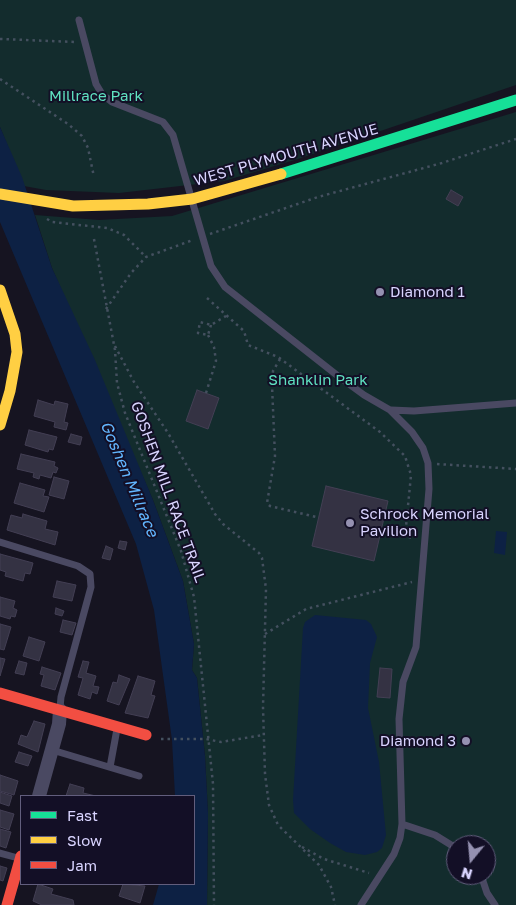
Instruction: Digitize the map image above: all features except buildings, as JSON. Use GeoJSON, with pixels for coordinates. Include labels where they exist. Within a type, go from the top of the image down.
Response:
{"type":"FeatureCollection","features":[{"type":"Feature","properties":{"kind":"main road","name":"WEST PLYMOUTH AVENUE"},"geometry":{"type":"LineString","coordinates":[[0,194],[49,203],[108,206],[148,204],[192,198],[269,178],[464,118],[516,100]]}},
{"type":"Feature","properties":{"kind":"main road"},"geometry":{"type":"LineString","coordinates":[[0,290],[15,334],[17,352],[5,390],[0,425]]}},
{"type":"Feature","properties":{"kind":"main road"},"geometry":{"type":"LineString","coordinates":[[0,692],[146,735]]}},
{"type":"Feature","properties":{"kind":"main road"},"geometry":{"type":"LineString","coordinates":[[7,905],[20,861]]}},
{"type":"Feature","properties":{"kind":"street"},"geometry":{"type":"LineString","coordinates":[[38,795],[59,724],[60,710]]}},
{"type":"Feature","properties":{"kind":"lane"},"geometry":{"type":"LineString","coordinates":[[78,20],[96,84],[102,94],[112,102],[163,122],[173,135],[211,266],[232,295],[364,395],[390,410],[412,432],[423,448],[428,463],[429,489],[416,646],[403,682],[399,719],[402,824],[397,846],[361,905]]}},
{"type":"Feature","properties":{"kind":"lane"},"geometry":{"type":"LineString","coordinates":[[390,410],[414,411],[516,403]]}},
{"type":"Feature","properties":{"kind":"lane"},"geometry":{"type":"LineString","coordinates":[[0,542],[78,566],[90,574],[91,587],[61,697],[60,710]]}},
{"type":"Feature","properties":{"kind":"lane"},"geometry":{"type":"LineString","coordinates":[[110,768],[118,726]]}},
{"type":"Feature","properties":{"kind":"lane"},"geometry":{"type":"LineString","coordinates":[[52,750],[139,776]]}},
{"type":"Feature","properties":{"kind":"lane"},"geometry":{"type":"LineString","coordinates":[[402,824],[435,835],[446,842]]}},
{"type":"Feature","properties":{"kind":"lane"},"geometry":{"type":"LineString","coordinates":[[0,853],[20,858]]}},
{"type":"Feature","properties":{"kind":"lane"},"geometry":{"type":"LineString","coordinates":[[484,885],[490,901],[495,905]]}},
{"type":"Feature","properties":{"kind":"path"},"geometry":{"type":"LineString","coordinates":[[0,39],[84,42]]}},
{"type":"Feature","properties":{"kind":"path"},"geometry":{"type":"LineString","coordinates":[[0,79],[68,124],[82,136],[88,148],[94,177]]}},
{"type":"Feature","properties":{"kind":"path"},"geometry":{"type":"LineString","coordinates":[[106,309],[131,273],[146,257],[318,197],[442,163],[516,139]]}},
{"type":"Feature","properties":{"kind":"path"},"geometry":{"type":"LineString","coordinates":[[45,218],[52,222],[107,228],[124,235],[146,257]]}},
{"type":"Feature","properties":{"kind":"path","name":"GOSHEN MILL RACE TRAIL"},"geometry":{"type":"LineString","coordinates":[[94,239],[113,343],[117,383],[125,413],[181,550],[194,598],[214,794],[214,905]]}},
{"type":"Feature","properties":{"kind":"path"},"geometry":{"type":"LineString","coordinates":[[207,298],[244,332],[248,345],[280,359],[380,432],[405,456],[411,475],[405,537],[383,532]]}},
{"type":"Feature","properties":{"kind":"path"},"geometry":{"type":"LineString","coordinates":[[206,394],[216,361],[214,347],[208,335],[211,325],[226,316]]}},
{"type":"Feature","properties":{"kind":"path"},"geometry":{"type":"LineString","coordinates":[[208,335],[198,332],[200,322],[211,325]]}},
{"type":"Feature","properties":{"kind":"path"},"geometry":{"type":"LineString","coordinates":[[113,343],[134,382],[168,433],[215,514],[223,524],[259,553],[266,589],[264,735],[265,774],[269,805],[278,826],[319,865],[331,887],[335,905]]}},
{"type":"Feature","properties":{"kind":"path"},"geometry":{"type":"LineString","coordinates":[[280,359],[274,371],[272,385],[275,456],[268,503],[270,506],[316,517]]}},
{"type":"Feature","properties":{"kind":"path"},"geometry":{"type":"LineString","coordinates":[[428,463],[516,469]]}},
{"type":"Feature","properties":{"kind":"path"},"geometry":{"type":"LineString","coordinates":[[265,634],[306,609],[423,579]]}},
{"type":"Feature","properties":{"kind":"path"},"geometry":{"type":"LineString","coordinates":[[167,739],[207,739],[221,742],[264,735]]}},
{"type":"Feature","properties":{"kind":"path"},"geometry":{"type":"LineString","coordinates":[[295,843],[324,859],[346,868],[382,873]]}},
{"type":"Feature","properties":{"kind":"green space","name":"Millrace Park"},"geometry":{"type":"Polygon","coordinates":[[[0,0],[516,0],[516,85],[298,159],[224,181],[119,193],[46,190],[24,186],[0,127],[0,0]]]}},
{"type":"Feature","properties":{"kind":"green space","name":"Shanklin Park"},"geometry":{"type":"Polygon","coordinates":[[[516,112],[516,905],[207,905],[208,813],[205,756],[197,678],[192,670],[194,644],[183,581],[153,500],[52,268],[35,215],[99,220],[172,216],[516,112]]]}},
{"type":"Feature","properties":{"kind":"water","name":"Goshen Millrace"},"geometry":{"type":"Polygon","coordinates":[[[0,127],[22,177],[52,268],[95,360],[153,500],[183,581],[194,644],[192,670],[197,678],[205,756],[208,813],[207,905],[153,905],[159,885],[195,885],[195,795],[175,795],[172,740],[154,610],[136,544],[0,222],[0,127]]]}},
{"type":"Feature","properties":{"kind":"water"},"geometry":{"type":"Polygon","coordinates":[[[496,531],[507,532],[505,555],[494,553],[496,531]]]}},
{"type":"Feature","properties":{"kind":"water"},"geometry":{"type":"Polygon","coordinates":[[[315,615],[366,620],[371,624],[377,637],[370,663],[368,708],[379,762],[386,835],[382,848],[377,852],[365,855],[346,852],[330,843],[310,829],[294,813],[293,800],[303,628],[305,622],[315,615]]]}},
{"type":"Feature","properties":{"kind":"traffic: fast"},"geometry":{"type":"LineString","coordinates":[[281,174],[516,100]]}},
{"type":"Feature","properties":{"kind":"traffic: slow"},"geometry":{"type":"LineString","coordinates":[[0,194],[73,206],[148,204],[192,199],[281,174]]}},
{"type":"Feature","properties":{"kind":"traffic: slow"},"geometry":{"type":"LineString","coordinates":[[0,290],[15,334],[17,352],[10,391],[0,425]]}},
{"type":"Feature","properties":{"kind":"traffic: jam"},"geometry":{"type":"LineString","coordinates":[[0,693],[146,735]]}},
{"type":"Feature","properties":{"kind":"traffic: jam"},"geometry":{"type":"LineString","coordinates":[[7,905],[20,860]]}},
{"type":"Feature","properties":{"kind":"place","name":"Diamond 1"},"geometry":{"type":"Point","coordinates":[380,292]}},
{"type":"Feature","properties":{"kind":"place","name":"Schrock Memorial Pavilion"},"geometry":{"type":"Point","coordinates":[350,523]}},
{"type":"Feature","properties":{"kind":"place","name":"Diamond 3"},"geometry":{"type":"Point","coordinates":[466,741]}}]}
